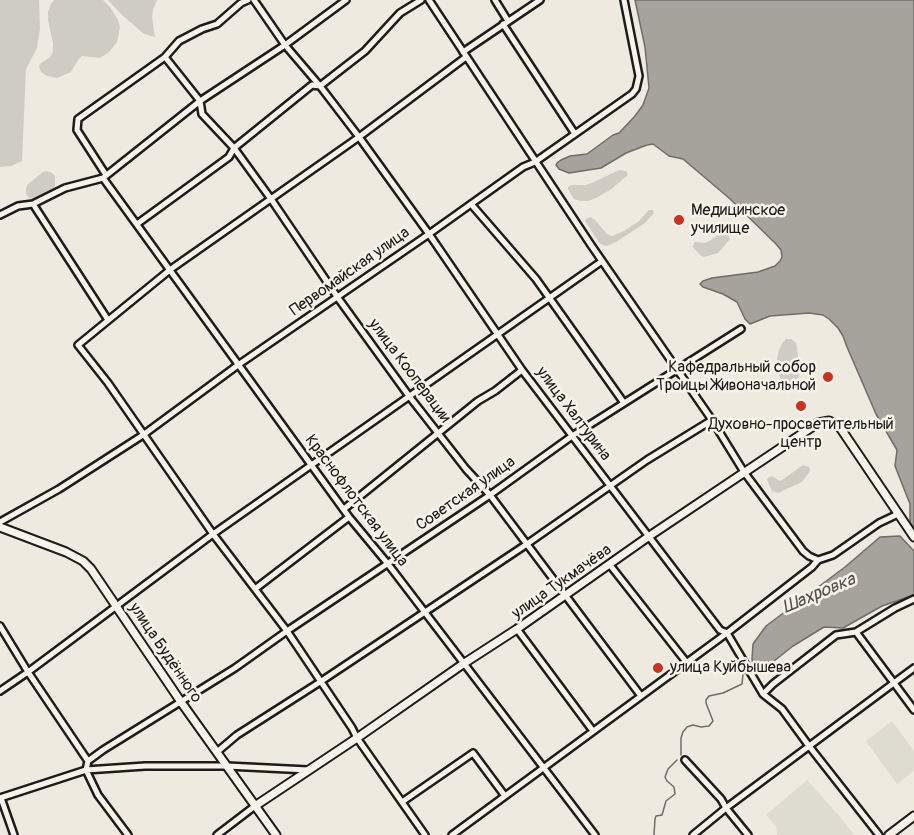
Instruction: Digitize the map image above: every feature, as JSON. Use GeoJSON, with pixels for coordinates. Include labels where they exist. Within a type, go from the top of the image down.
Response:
{"type":"FeatureCollection","features":[{"type":"Feature","properties":{"kind":"street","name":"Краснофлотская улица"},"geometry":{"type":"LineString","coordinates":[[248,0],[241,3],[217,24],[202,28],[179,41],[165,57],[78,119],[77,130],[137,224],[349,517],[388,564],[595,835]]}},
{"type":"Feature","properties":{"kind":"street","name":"улица Халтурина"},"geometry":{"type":"LineString","coordinates":[[254,0],[285,45],[359,137],[522,370],[720,630],[727,633],[763,694],[782,709],[879,835]]}},
{"type":"Feature","properties":{"kind":"street"},"geometry":{"type":"LineString","coordinates":[[0,215],[18,206],[33,204],[65,188],[105,176],[200,101],[285,45],[346,0]]}},
{"type":"Feature","properties":{"kind":"street"},"geometry":{"type":"LineString","coordinates":[[137,224],[229,157],[234,148],[312,85],[320,86],[365,51],[400,13],[422,0]]}},
{"type":"Feature","properties":{"kind":"street"},"geometry":{"type":"LineString","coordinates":[[429,0],[535,162],[678,369],[744,472],[802,551],[818,560]]}},
{"type":"Feature","properties":{"kind":"street"},"geometry":{"type":"LineString","coordinates":[[495,0],[505,22],[575,134]]}},
{"type":"Feature","properties":{"kind":"street"},"geometry":{"type":"LineString","coordinates":[[425,835],[357,738],[287,631],[213,534],[108,382],[78,345],[171,269],[359,137],[505,22],[540,0]]}},
{"type":"Feature","properties":{"kind":"street","name":"Первомайская улица"},"geometry":{"type":"LineString","coordinates":[[0,525],[143,435],[238,365],[632,94],[638,84],[639,76],[624,0]]}},
{"type":"Feature","properties":{"kind":"street","name":"улица Кооперации"},"geometry":{"type":"LineString","coordinates":[[165,57],[200,101],[202,114],[234,148],[409,396],[466,469],[490,495],[641,696]]}},
{"type":"Feature","properties":{"kind":"street"},"geometry":{"type":"LineString","coordinates":[[33,204],[108,320]]}},
{"type":"Feature","properties":{"kind":"street"},"geometry":{"type":"LineString","coordinates":[[471,204],[536,279],[624,403]]}},
{"type":"Feature","properties":{"kind":"street"},"geometry":{"type":"LineString","coordinates":[[0,691],[213,534],[602,261]]}},
{"type":"Feature","properties":{"kind":"street","name":"Советская улица"},"geometry":{"type":"LineString","coordinates":[[88,761],[235,668],[573,436],[741,329]]}},
{"type":"Feature","properties":{"kind":"street"},"geometry":{"type":"LineString","coordinates":[[344,509],[478,401],[522,370]]}},
{"type":"Feature","properties":{"kind":"street"},"geometry":{"type":"LineString","coordinates":[[217,752],[237,735],[527,544],[609,485],[712,420]]}},
{"type":"Feature","properties":{"kind":"street","name":"улица Тукмачёва"},"geometry":{"type":"LineString","coordinates":[[217,835],[255,806],[818,423],[832,422],[842,430],[898,514]]}},
{"type":"Feature","properties":{"kind":"street"},"geometry":{"type":"LineString","coordinates":[[452,835],[727,633],[818,560],[833,555],[879,523],[898,514],[914,537]]}},
{"type":"Feature","properties":{"kind":"street"},"geometry":{"type":"LineString","coordinates":[[255,589],[349,517]]}},
{"type":"Feature","properties":{"kind":"street","name":"улица Будённого"},"geometry":{"type":"LineString","coordinates":[[0,525],[66,552],[83,561],[91,569],[181,702],[276,835]]}},
{"type":"Feature","properties":{"kind":"street"},"geometry":{"type":"LineString","coordinates":[[610,565],[687,663]]}},
{"type":"Feature","properties":{"kind":"street"},"geometry":{"type":"LineString","coordinates":[[763,694],[836,635],[856,632],[914,599]]}},
{"type":"Feature","properties":{"kind":"street"},"geometry":{"type":"LineString","coordinates":[[0,626],[88,761],[86,770],[98,795],[128,835]]}},
{"type":"Feature","properties":{"kind":"street"},"geometry":{"type":"LineString","coordinates":[[517,629],[593,731]]}},
{"type":"Feature","properties":{"kind":"street"},"geometry":{"type":"LineString","coordinates":[[856,632],[914,710]]}},
{"type":"Feature","properties":{"kind":"street"},"geometry":{"type":"LineString","coordinates":[[693,835],[914,668]]}},
{"type":"Feature","properties":{"kind":"street"},"geometry":{"type":"LineString","coordinates":[[402,802],[473,753],[505,796]]}},
{"type":"Feature","properties":{"kind":"street"},"geometry":{"type":"LineString","coordinates":[[685,760],[721,799],[748,835]]}},
{"type":"Feature","properties":{"kind":"street"},"geometry":{"type":"LineString","coordinates":[[14,835],[0,798],[86,770],[145,766],[226,766],[308,770]]}},
{"type":"Feature","properties":{"kind":"street"},"geometry":{"type":"LineString","coordinates":[[889,835],[914,816]]}},
{"type":"Feature","properties":{"kind":"shaded area"},"geometry":{"type":"Polygon","coordinates":[[[0,0],[39,0],[40,29],[37,48],[26,69],[22,161],[11,166],[0,167],[0,0]]]}},
{"type":"Feature","properties":{"kind":"shaded area"},"geometry":{"type":"Polygon","coordinates":[[[54,0],[103,0],[110,7],[120,27],[117,42],[109,52],[100,58],[82,56],[71,72],[57,78],[41,72],[39,66],[53,52],[48,12],[54,0]]]}},
{"type":"Feature","properties":{"kind":"shaded area"},"geometry":{"type":"Polygon","coordinates":[[[108,0],[157,0],[152,17],[155,37],[144,34],[108,0]]]}},
{"type":"Feature","properties":{"kind":"shaded area"},"geometry":{"type":"Polygon","coordinates":[[[619,170],[626,171],[628,175],[610,190],[588,201],[574,199],[568,189],[571,185],[586,185],[619,170]]]}},
{"type":"Feature","properties":{"kind":"shaded area"},"geometry":{"type":"Polygon","coordinates":[[[47,171],[55,176],[53,190],[45,196],[29,198],[26,194],[28,184],[47,171]]]}},
{"type":"Feature","properties":{"kind":"shaded area"},"geometry":{"type":"Polygon","coordinates":[[[649,210],[653,210],[654,213],[645,223],[607,246],[600,244],[585,221],[590,217],[612,236],[639,221],[649,210]]]}},
{"type":"Feature","properties":{"kind":"shaded area"},"geometry":{"type":"Polygon","coordinates":[[[722,232],[730,239],[718,253],[704,257],[693,247],[695,242],[705,243],[722,232]]]}},
{"type":"Feature","properties":{"kind":"shaded area"},"geometry":{"type":"Polygon","coordinates":[[[786,339],[791,339],[797,346],[798,381],[795,385],[790,386],[782,383],[777,359],[779,350],[786,339]]]}},
{"type":"Feature","properties":{"kind":"shaded area"},"geometry":{"type":"Polygon","coordinates":[[[803,465],[809,467],[810,471],[802,482],[778,493],[772,491],[768,478],[772,476],[780,481],[803,465]]]}},
{"type":"Feature","properties":{"kind":"shaded area"},"geometry":{"type":"Polygon","coordinates":[[[892,721],[914,751],[914,771],[897,784],[866,741],[892,721]]]}},
{"type":"Feature","properties":{"kind":"shaded area"},"geometry":{"type":"Polygon","coordinates":[[[807,780],[854,835],[777,835],[776,826],[766,815],[807,780]]]}},
{"type":"Feature","properties":{"kind":"water"},"geometry":{"type":"Polygon","coordinates":[[[635,0],[914,0],[914,531],[910,524],[910,504],[895,466],[897,450],[876,414],[838,328],[823,315],[809,313],[770,316],[750,324],[737,302],[700,284],[712,278],[758,272],[775,266],[782,257],[781,250],[776,244],[729,198],[683,159],[669,156],[653,144],[626,153],[601,168],[569,173],[559,169],[556,165],[570,156],[587,154],[619,133],[643,105],[649,88],[645,47],[635,0]]]}},
{"type":"Feature","properties":{"kind":"water"},"geometry":{"type":"Polygon","coordinates":[[[900,536],[914,551],[914,595],[882,606],[843,628],[824,627],[793,646],[764,669],[754,670],[753,644],[766,626],[845,567],[880,537],[900,536]]]}},
{"type":"Feature","properties":{"kind":"waterway","name":"Шахровка"},"geometry":{"type":"LineString","coordinates":[[681,755],[681,738],[687,727],[709,726],[713,721],[706,703],[709,696],[723,693],[742,684],[743,674],[754,669]]}},
{"type":"Feature","properties":{"kind":"waterway","name":"Шахровка"},"geometry":{"type":"LineString","coordinates":[[654,835],[656,816],[662,815],[666,801],[675,794],[674,787],[665,777],[668,769],[677,760]]}},
{"type":"Feature","properties":{"kind":"place","name":"Медицинское училище"},"geometry":{"type":"Point","coordinates":[679,220]}},
{"type":"Feature","properties":{"kind":"place","name":"Кафедральный собор Троицы Живоначальной"},"geometry":{"type":"Point","coordinates":[828,377]}},
{"type":"Feature","properties":{"kind":"place","name":"Духовно-просветительный центр"},"geometry":{"type":"Point","coordinates":[801,406]}},
{"type":"Feature","properties":{"kind":"place","name":"улица Куйбышева"},"geometry":{"type":"Point","coordinates":[658,668]}}]}
